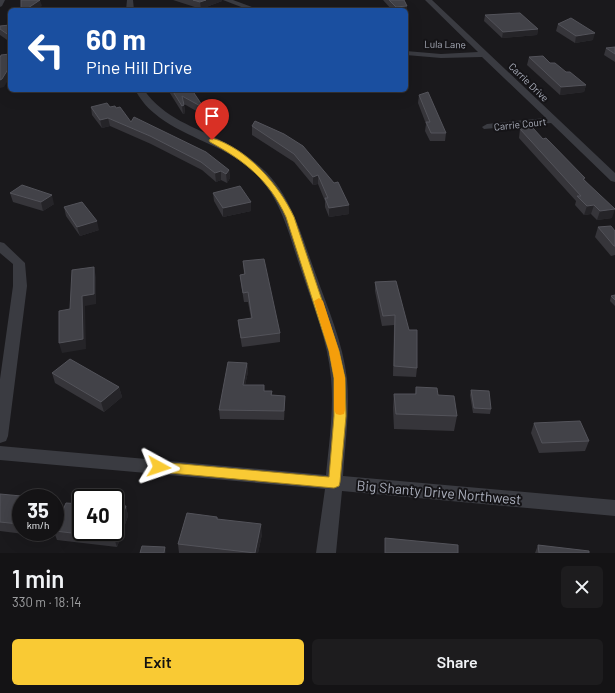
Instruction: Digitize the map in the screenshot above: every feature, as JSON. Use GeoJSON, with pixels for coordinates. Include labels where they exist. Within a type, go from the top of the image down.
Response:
{"type":"FeatureCollection","features":[{"type":"Feature","properties":{"kind":"street"},"geometry":{"type":"LineString","coordinates":[[0,5],[2,0]]}},
{"type":"Feature","properties":{"kind":"street"},"geometry":{"type":"LineString","coordinates":[[226,0],[250,8]]}},
{"type":"Feature","properties":{"kind":"street","name":"Carrie Drive"},"geometry":{"type":"LineString","coordinates":[[428,0],[615,179]]}},
{"type":"Feature","properties":{"kind":"street","name":"Lula Lane"},"geometry":{"type":"LineString","coordinates":[[408,53],[442,56],[484,54]]}},
{"type":"Feature","properties":{"kind":"street"},"geometry":{"type":"LineString","coordinates":[[140,92],[153,109],[167,119],[183,128],[220,144],[247,161],[263,176],[283,202],[290,217],[321,307],[334,351],[339,378],[340,416],[333,504],[326,553]]}},
{"type":"Feature","properties":{"kind":"street","name":"Carrie Court"},"geometry":{"type":"LineString","coordinates":[[487,127],[554,120]]}},
{"type":"Feature","properties":{"kind":"street"},"geometry":{"type":"LineString","coordinates":[[0,246],[19,263],[20,286],[0,436]]}},
{"type":"Feature","properties":{"kind":"street","name":"Big Shanty Drive Northwest"},"geometry":{"type":"LineString","coordinates":[[0,453],[615,508]]}},
{"type":"Feature","properties":{"kind":"building"},"geometry":{"type":"Polygon","coordinates":[[[21,0],[40,0],[28,8],[21,8],[21,0]]]}},
{"type":"Feature","properties":{"kind":"building"},"geometry":{"type":"Polygon","coordinates":[[[193,0],[206,0],[200,2],[193,0]]]}},
{"type":"Feature","properties":{"kind":"building"},"geometry":{"type":"Polygon","coordinates":[[[389,0],[404,0],[407,6],[396,7],[389,0]]]}},
{"type":"Feature","properties":{"kind":"building"},"geometry":{"type":"Polygon","coordinates":[[[520,13],[538,29],[503,32],[485,15],[520,13]]]}},
{"type":"Feature","properties":{"kind":"building"},"geometry":{"type":"Polygon","coordinates":[[[571,18],[595,33],[576,36],[558,24],[571,18]]]}},
{"type":"Feature","properties":{"kind":"building"},"geometry":{"type":"Polygon","coordinates":[[[8,25],[8,35],[0,29],[0,26],[8,25]]]}},
{"type":"Feature","properties":{"kind":"building"},"geometry":{"type":"Polygon","coordinates":[[[615,47],[615,54],[606,48],[615,47]]]}},
{"type":"Feature","properties":{"kind":"building"},"geometry":{"type":"Polygon","coordinates":[[[8,54],[8,69],[0,80],[0,58],[1,55],[8,54]]]}},
{"type":"Feature","properties":{"kind":"building"},"geometry":{"type":"Polygon","coordinates":[[[543,56],[550,63],[555,63],[566,72],[570,72],[586,85],[561,87],[529,57],[543,56]]]}},
{"type":"Feature","properties":{"kind":"building"},"geometry":{"type":"Polygon","coordinates":[[[173,92],[193,92],[204,108],[182,96],[184,105],[182,106],[173,92]]]}},
{"type":"Feature","properties":{"kind":"building"},"geometry":{"type":"Polygon","coordinates":[[[428,92],[446,133],[431,133],[426,122],[430,122],[419,95],[428,92]]]}},
{"type":"Feature","properties":{"kind":"building"},"geometry":{"type":"Polygon","coordinates":[[[107,103],[110,107],[120,107],[131,122],[134,117],[206,152],[229,170],[226,174],[221,171],[215,173],[201,162],[150,136],[108,118],[100,120],[91,107],[107,103]]]}},
{"type":"Feature","properties":{"kind":"building"},"geometry":{"type":"Polygon","coordinates":[[[255,121],[284,134],[303,146],[334,183],[338,182],[349,205],[329,208],[325,198],[328,198],[318,175],[313,177],[294,154],[252,126],[255,121]]]}},
{"type":"Feature","properties":{"kind":"building"},"geometry":{"type":"Polygon","coordinates":[[[533,128],[543,139],[546,138],[585,178],[583,179],[615,209],[600,211],[594,205],[587,206],[577,196],[581,196],[520,129],[533,128]]]}},
{"type":"Feature","properties":{"kind":"building"},"geometry":{"type":"Polygon","coordinates":[[[22,185],[52,195],[41,202],[10,193],[22,185]]]}},
{"type":"Feature","properties":{"kind":"building"},"geometry":{"type":"Polygon","coordinates":[[[240,186],[251,202],[223,208],[213,193],[240,186]]]}},
{"type":"Feature","properties":{"kind":"building"},"geometry":{"type":"Polygon","coordinates":[[[82,202],[97,221],[77,227],[64,207],[82,202]]]}},
{"type":"Feature","properties":{"kind":"building"},"geometry":{"type":"Polygon","coordinates":[[[611,226],[615,231],[615,246],[598,227],[611,226]]]}},
{"type":"Feature","properties":{"kind":"building"},"geometry":{"type":"Polygon","coordinates":[[[264,259],[280,333],[241,338],[238,320],[252,318],[248,292],[243,293],[240,275],[245,274],[243,261],[264,259]]]}},
{"type":"Feature","properties":{"kind":"building"},"geometry":{"type":"Polygon","coordinates":[[[94,267],[94,294],[82,296],[83,339],[59,343],[59,311],[70,309],[72,270],[94,267]]]}},
{"type":"Feature","properties":{"kind":"building"},"geometry":{"type":"Polygon","coordinates":[[[396,281],[409,330],[417,330],[417,368],[394,366],[395,315],[383,316],[375,282],[396,281]]]}},
{"type":"Feature","properties":{"kind":"building"},"geometry":{"type":"Polygon","coordinates":[[[70,359],[119,387],[101,402],[52,373],[70,359]]]}},
{"type":"Feature","properties":{"kind":"building"},"geometry":{"type":"Polygon","coordinates":[[[228,362],[247,363],[243,385],[264,385],[264,391],[272,391],[271,395],[285,396],[284,411],[219,410],[228,362]]]}},
{"type":"Feature","properties":{"kind":"building"},"geometry":{"type":"Polygon","coordinates":[[[416,387],[437,388],[438,395],[454,396],[457,416],[396,414],[394,394],[416,394],[416,387]]]}},
{"type":"Feature","properties":{"kind":"building"},"geometry":{"type":"Polygon","coordinates":[[[471,390],[489,391],[491,409],[474,408],[471,390]]]}},
{"type":"Feature","properties":{"kind":"building"},"geometry":{"type":"Polygon","coordinates":[[[580,421],[589,441],[542,443],[534,423],[580,421]]]}},
{"type":"Feature","properties":{"kind":"building"},"geometry":{"type":"Polygon","coordinates":[[[0,494],[12,495],[12,523],[0,522],[0,494]]]}},
{"type":"Feature","properties":{"kind":"building"},"geometry":{"type":"Polygon","coordinates":[[[66,503],[72,503],[72,533],[64,532],[64,507],[66,503]]]}},
{"type":"Feature","properties":{"kind":"building"},"geometry":{"type":"Polygon","coordinates":[[[187,513],[217,517],[217,519],[261,524],[255,553],[178,544],[187,513]]]}},
{"type":"Feature","properties":{"kind":"building"},"geometry":{"type":"Polygon","coordinates":[[[385,538],[458,545],[458,553],[385,553],[385,538]]]}},
{"type":"Feature","properties":{"kind":"building"},"geometry":{"type":"Polygon","coordinates":[[[538,545],[589,551],[589,553],[539,553],[538,545]]]}},
{"type":"Feature","properties":{"kind":"building"},"geometry":{"type":"Polygon","coordinates":[[[142,546],[165,547],[164,553],[140,553],[142,546]]]}},
{"type":"Feature","properties":{"kind":"slow traffic"},"geometry":{"type":"LineString","coordinates":[[319,301],[334,351],[339,378],[340,410]]}},
{"type":"Feature","properties":{"kind":"route"},"geometry":{"type":"LineString","coordinates":[[159,467],[334,482],[340,416],[339,378],[334,351],[321,307],[290,217],[283,202],[259,171],[247,161],[212,140]]}}]}
